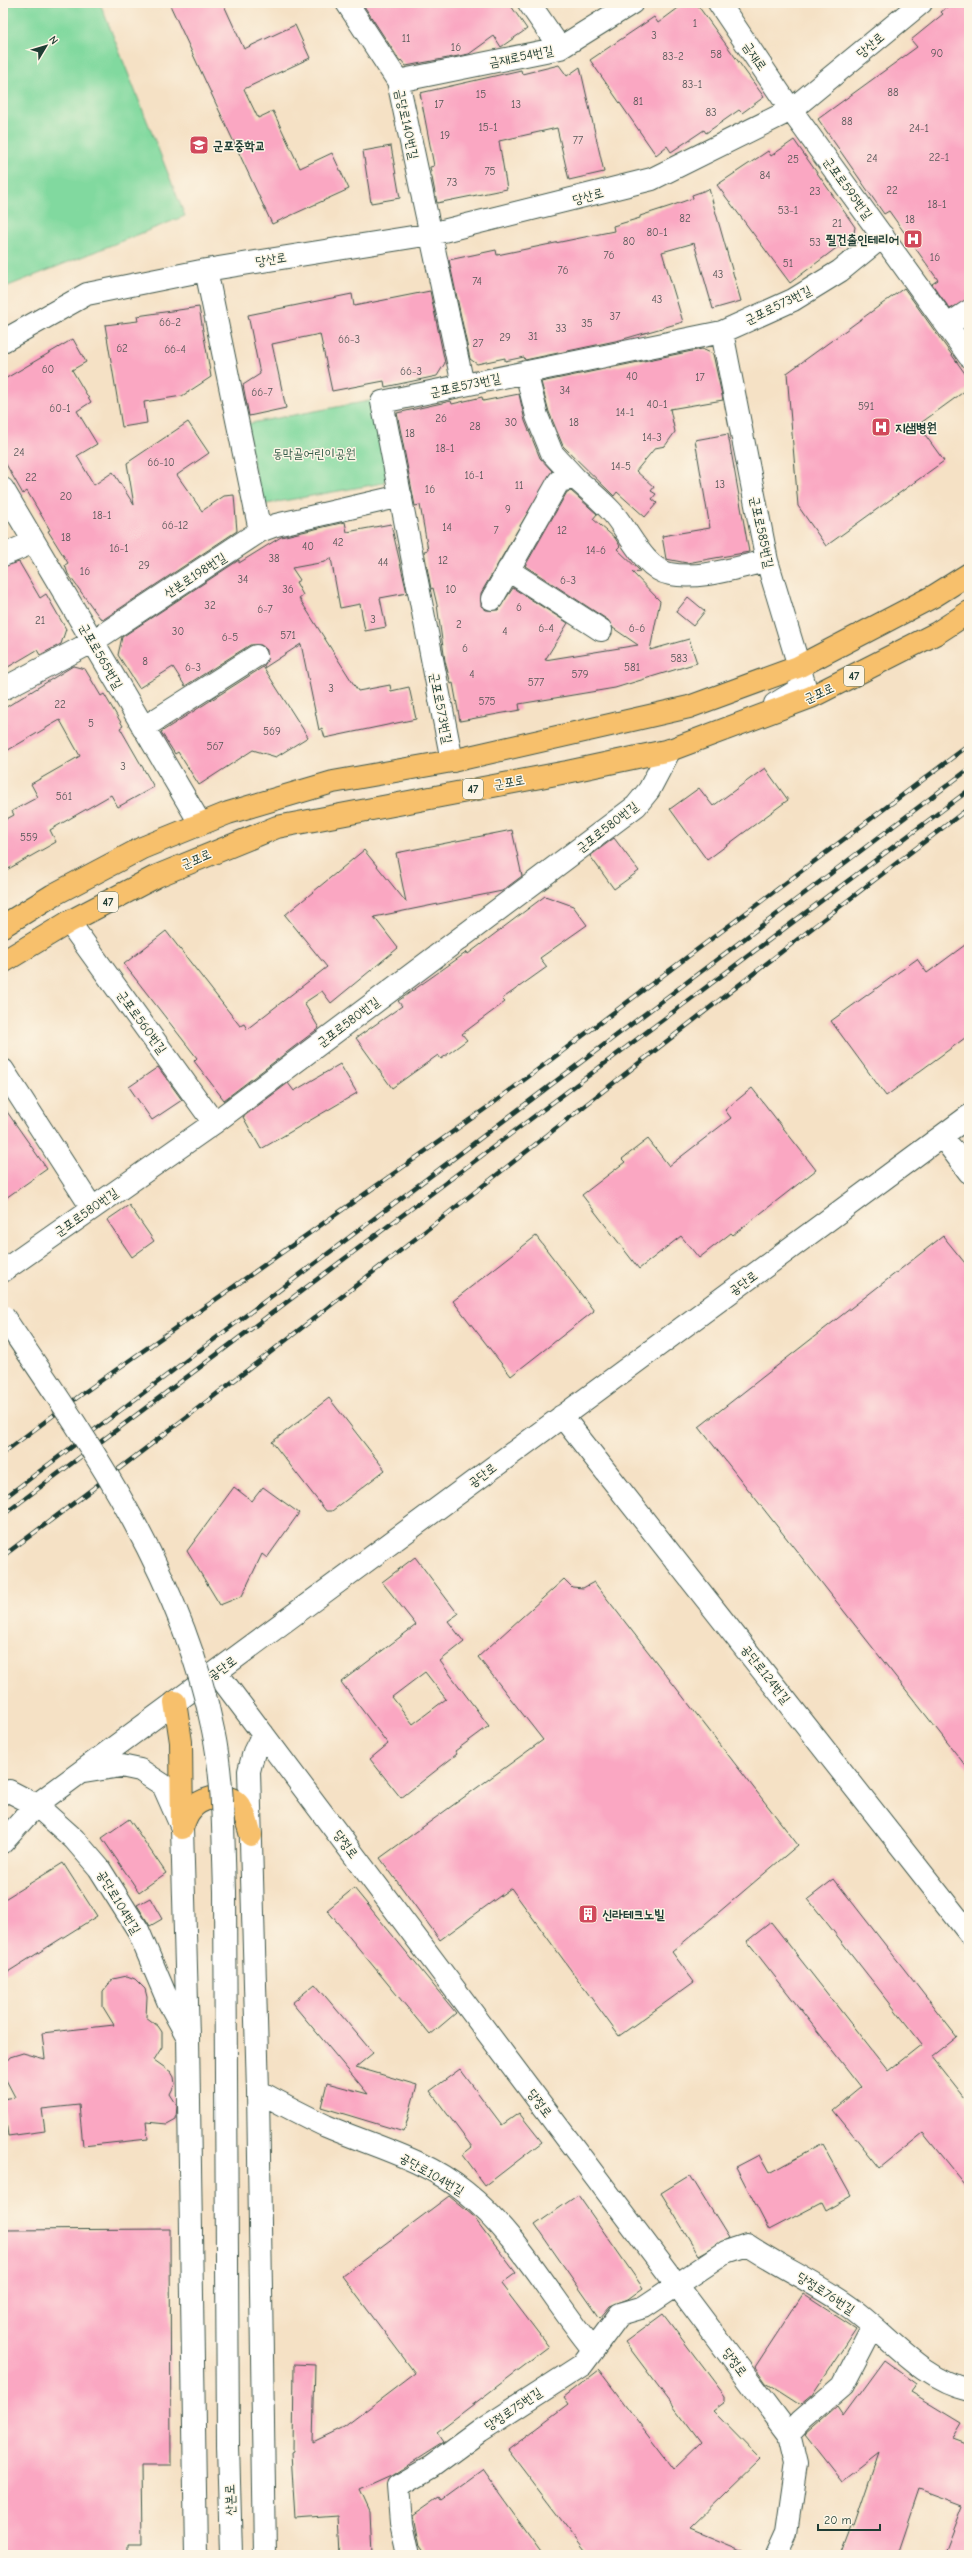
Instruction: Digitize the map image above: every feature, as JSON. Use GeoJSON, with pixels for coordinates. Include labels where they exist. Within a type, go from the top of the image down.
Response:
{"type":"FeatureCollection","features":[{"type":"Feature","properties":{"kind":"main road","name":"47"},"geometry":{"type":"LineString","coordinates":[[3,926],[53,895],[142,848],[200,823],[333,782],[452,761],[681,710],[798,667],[934,596],[969,574]]}},
{"type":"Feature","properties":{"kind":"main road","name":"군포로"},"geometry":{"type":"LineString","coordinates":[[3,962],[69,922],[157,876],[277,828],[567,772],[670,750],[811,697],[937,633],[969,612]]}},
{"type":"Feature","properties":{"kind":"main road"},"geometry":{"type":"LineString","coordinates":[[277,828],[266,822],[264,816],[266,812],[315,794],[333,782]]}},
{"type":"Feature","properties":{"kind":"main road"},"geometry":{"type":"LineString","coordinates":[[175,1702],[181,1742],[182,1828]]}},
{"type":"Feature","properties":{"kind":"main road"},"geometry":{"type":"LineString","coordinates":[[182,1828],[190,1810],[214,1797],[223,1797],[235,1801],[244,1813],[251,1835]]}},
{"type":"Feature","properties":{"kind":"street","name":"금당로140번길"},"geometry":{"type":"LineString","coordinates":[[347,3],[398,81],[463,385]]}},
{"type":"Feature","properties":{"kind":"street"},"geometry":{"type":"LineString","coordinates":[[529,3],[560,48]]}},
{"type":"Feature","properties":{"kind":"street","name":"금재로54번길"},"geometry":{"type":"LineString","coordinates":[[398,81],[560,48],[632,3]]}},
{"type":"Feature","properties":{"kind":"street","name":"금재로"},"geometry":{"type":"LineString","coordinates":[[720,3],[791,110]]}},
{"type":"Feature","properties":{"kind":"street","name":"당산로"},"geometry":{"type":"LineString","coordinates":[[3,342],[87,294],[206,270],[431,234],[652,179],[791,110],[921,3]]}},
{"type":"Feature","properties":{"kind":"street","name":"군포로595번길"},"geometry":{"type":"LineString","coordinates":[[791,110],[969,356]]}},
{"type":"Feature","properties":{"kind":"street","name":"군포로573번길"},"geometry":{"type":"LineString","coordinates":[[452,761],[382,402],[722,332],[793,300],[840,271],[883,236]]}},
{"type":"Feature","properties":{"kind":"street"},"geometry":{"type":"LineString","coordinates":[[206,270],[260,531]]}},
{"type":"Feature","properties":{"kind":"street"},"geometry":{"type":"LineString","coordinates":[[948,325],[969,311]]}},
{"type":"Feature","properties":{"kind":"street","name":"군포로585번길"},"geometry":{"type":"LineString","coordinates":[[722,332],[767,561],[803,686],[777,701],[769,713]]}},
{"type":"Feature","properties":{"kind":"street"},"geometry":{"type":"LineString","coordinates":[[526,372],[537,416],[552,453],[575,478],[612,512],[627,536],[657,570],[670,574],[696,575],[767,561]]}},
{"type":"Feature","properties":{"kind":"street"},"geometry":{"type":"LineString","coordinates":[[492,599],[559,481],[575,478]]}},
{"type":"Feature","properties":{"kind":"street","name":"군포로565번길"},"geometry":{"type":"LineString","coordinates":[[3,489],[200,823]]}},
{"type":"Feature","properties":{"kind":"street","name":"산본로198번길"},"geometry":{"type":"LineString","coordinates":[[3,689],[92,642],[260,531],[276,525],[401,496]]}},
{"type":"Feature","properties":{"kind":"street"},"geometry":{"type":"LineString","coordinates":[[3,555],[34,542]]}},
{"type":"Feature","properties":{"kind":"street"},"geometry":{"type":"LineString","coordinates":[[508,570],[601,630]]}},
{"type":"Feature","properties":{"kind":"street"},"geometry":{"type":"LineString","coordinates":[[937,633],[969,624]]}},
{"type":"Feature","properties":{"kind":"street"},"geometry":{"type":"LineString","coordinates":[[143,728],[256,656]]}},
{"type":"Feature","properties":{"kind":"street","name":"군포로580번길"},"geometry":{"type":"LineString","coordinates":[[3,1271],[214,1122],[636,806],[649,790],[670,750]]}},
{"type":"Feature","properties":{"kind":"street","name":"군포로560번길"},"geometry":{"type":"LineString","coordinates":[[69,922],[214,1122]]}},
{"type":"Feature","properties":{"kind":"street"},"geometry":{"type":"LineString","coordinates":[[3,1070],[92,1208]]}},
{"type":"Feature","properties":{"kind":"street","name":"공단로"},"geometry":{"type":"LineString","coordinates":[[3,1842],[36,1806],[81,1772],[969,1116]]}},
{"type":"Feature","properties":{"kind":"street"},"geometry":{"type":"LineString","coordinates":[[942,1136],[969,1172]]}},
{"type":"Feature","properties":{"kind":"street","name":"산본로"},"geometry":{"type":"LineString","coordinates":[[3,1316],[55,1392],[124,1503],[159,1567],[183,1626],[214,1730],[222,1808],[225,1891],[228,2445],[231,2555]]}},
{"type":"Feature","properties":{"kind":"street","name":"공단로124번길"},"geometry":{"type":"LineString","coordinates":[[562,1416],[969,1933]]}},
{"type":"Feature","properties":{"kind":"street","name":"당정로"},"geometry":{"type":"LineString","coordinates":[[217,1673],[789,2434],[796,2463],[786,2533],[776,2555]]}},
{"type":"Feature","properties":{"kind":"street"},"geometry":{"type":"LineString","coordinates":[[263,1734],[254,1752],[249,1771],[258,2091],[265,2555]]}},
{"type":"Feature","properties":{"kind":"street"},"geometry":{"type":"LineString","coordinates":[[81,1772],[121,1766],[140,1770],[163,1785],[182,1828],[188,2037],[196,2555]]}},
{"type":"Feature","properties":{"kind":"street","name":"공단로104번길"},"geometry":{"type":"LineString","coordinates":[[3,1793],[9,1791],[36,1806],[74,1839],[99,1868],[138,1930],[168,2001],[188,2037]]}},
{"type":"Feature","properties":{"kind":"street","name":"공단로104번길"},"geometry":{"type":"LineString","coordinates":[[258,2091],[326,2125],[412,2159],[465,2191],[500,2224],[593,2349]]}},
{"type":"Feature","properties":{"kind":"street","name":"당정로76번길"},"geometry":{"type":"LineString","coordinates":[[676,2284],[726,2252],[747,2245],[775,2263],[808,2279],[850,2307],[931,2375],[969,2390]]}},
{"type":"Feature","properties":{"kind":"street","name":"당정로75번길"},"geometry":{"type":"LineString","coordinates":[[408,2555],[401,2523],[398,2486],[431,2467],[480,2431],[582,2365],[620,2314],[644,2307],[676,2284]]}},
{"type":"Feature","properties":{"kind":"street"},"geometry":{"type":"LineString","coordinates":[[789,2434],[801,2420],[843,2384],[873,2327]]}},
{"type":"Feature","properties":{"kind":"green space"},"geometry":{"type":"Polygon","coordinates":[[[3,3],[100,3],[185,216],[3,288],[3,3]]]}},
{"type":"Feature","properties":{"kind":"green space","name":"동막골어린이공원"},"geometry":{"type":"Polygon","coordinates":[[[374,400],[388,474],[383,483],[261,505],[246,424],[374,400]]]}},
{"type":"Feature","properties":{"kind":"building"},"geometry":{"type":"Polygon","coordinates":[[[169,3],[223,3],[244,49],[295,25],[310,58],[244,89],[258,118],[273,111],[300,168],[332,153],[349,189],[272,224],[169,3]]]}},
{"type":"Feature","properties":{"kind":"building"},"geometry":{"type":"Polygon","coordinates":[[[362,3],[509,3],[527,29],[501,47],[494,36],[469,54],[406,66],[401,60],[400,61],[362,3]]]}},
{"type":"Feature","properties":{"kind":"building"},"geometry":{"type":"Polygon","coordinates":[[[685,3],[696,3],[764,97],[742,113],[739,110],[706,133],[704,130],[671,152],[667,146],[656,155],[590,60],[654,17],[658,23],[685,3]]]}},
{"type":"Feature","properties":{"kind":"building"},"geometry":{"type":"Polygon","coordinates":[[[952,3],[969,3],[969,299],[950,309],[932,284],[938,280],[889,211],[884,214],[818,119],[917,47],[911,40],[943,14],[941,12],[952,3]]]}},
{"type":"Feature","properties":{"kind":"building"},"geometry":{"type":"Polygon","coordinates":[[[559,65],[567,76],[580,67],[604,172],[569,180],[557,128],[499,141],[507,189],[437,203],[430,167],[434,166],[420,93],[521,70],[522,74],[559,65]]]}},
{"type":"Feature","properties":{"kind":"building"},"geometry":{"type":"Polygon","coordinates":[[[794,140],[855,227],[853,239],[840,248],[839,246],[790,283],[717,185],[768,151],[771,156],[794,140]]]}},
{"type":"Feature","properties":{"kind":"building"},"geometry":{"type":"Polygon","coordinates":[[[391,146],[400,198],[371,203],[363,151],[391,146]]]}},
{"type":"Feature","properties":{"kind":"building"},"geometry":{"type":"Polygon","coordinates":[[[709,189],[741,301],[713,309],[694,243],[662,252],[683,322],[620,340],[525,360],[524,357],[505,361],[505,358],[477,364],[470,359],[449,260],[496,250],[497,255],[614,231],[613,226],[640,218],[640,216],[693,198],[692,195],[709,189]]]}},
{"type":"Feature","properties":{"kind":"building"},"geometry":{"type":"Polygon","coordinates":[[[904,288],[969,379],[969,388],[918,425],[944,461],[826,546],[798,506],[787,373],[904,288]]]}},
{"type":"Feature","properties":{"kind":"building"},"geometry":{"type":"Polygon","coordinates":[[[430,291],[445,363],[437,376],[385,387],[384,381],[332,391],[320,334],[272,344],[286,408],[249,416],[243,385],[260,374],[248,315],[352,294],[354,306],[430,291]]]}},
{"type":"Feature","properties":{"kind":"building"},"geometry":{"type":"Polygon","coordinates":[[[199,307],[211,377],[182,396],[144,402],[147,423],[122,427],[105,325],[138,321],[137,316],[199,307]]]}},
{"type":"Feature","properties":{"kind":"building"},"geometry":{"type":"Polygon","coordinates":[[[73,339],[86,362],[72,370],[91,402],[77,411],[97,444],[77,456],[94,485],[113,472],[134,505],[127,463],[188,422],[209,453],[177,475],[202,511],[224,496],[234,495],[237,531],[104,619],[100,618],[68,574],[65,565],[68,563],[48,531],[50,530],[27,491],[23,494],[3,459],[3,380],[73,339]]]}},
{"type":"Feature","properties":{"kind":"building"},"geometry":{"type":"Polygon","coordinates":[[[702,349],[713,354],[723,400],[670,409],[675,432],[665,446],[655,448],[636,471],[654,487],[651,491],[656,494],[652,499],[657,503],[645,517],[617,492],[614,496],[563,446],[549,412],[541,382],[702,349]]]}},
{"type":"Feature","properties":{"kind":"building"},"geometry":{"type":"Polygon","coordinates":[[[519,394],[525,421],[540,458],[552,471],[481,593],[481,606],[486,610],[498,610],[513,588],[568,623],[545,660],[638,645],[613,628],[608,620],[525,566],[567,492],[571,491],[597,514],[593,519],[615,538],[620,546],[617,549],[640,571],[632,572],[660,601],[650,650],[689,639],[697,663],[615,688],[519,704],[520,710],[460,721],[453,683],[451,684],[445,661],[437,605],[433,588],[431,589],[424,551],[428,550],[420,505],[415,506],[397,413],[451,401],[452,404],[482,397],[483,401],[519,394]]]}},
{"type":"Feature","properties":{"kind":"building"},"geometry":{"type":"Polygon","coordinates":[[[728,434],[749,552],[687,563],[666,559],[662,536],[710,528],[695,440],[728,434]]]}},
{"type":"Feature","properties":{"kind":"building"},"geometry":{"type":"Polygon","coordinates":[[[345,522],[347,532],[391,524],[407,593],[380,598],[386,627],[365,631],[360,604],[340,608],[331,558],[325,562],[292,568],[300,580],[296,582],[303,595],[299,598],[358,691],[390,685],[391,691],[409,687],[416,719],[325,738],[322,728],[319,730],[301,644],[264,668],[308,737],[276,757],[253,750],[199,785],[178,752],[175,754],[161,732],[263,667],[267,661],[267,650],[261,645],[250,645],[185,686],[173,667],[139,688],[118,655],[122,637],[239,560],[239,563],[281,537],[345,522]]]}},
{"type":"Feature","properties":{"kind":"building"},"geometry":{"type":"Polygon","coordinates":[[[19,562],[40,598],[46,594],[66,629],[61,644],[40,655],[37,650],[3,670],[3,567],[19,562]]]}},
{"type":"Feature","properties":{"kind":"building"},"geometry":{"type":"Polygon","coordinates":[[[688,597],[705,611],[693,626],[676,612],[688,597]]]}},
{"type":"Feature","properties":{"kind":"building"},"geometry":{"type":"Polygon","coordinates":[[[73,666],[85,669],[101,696],[104,694],[123,726],[120,728],[154,787],[118,807],[111,795],[50,830],[56,842],[3,872],[3,821],[14,815],[12,811],[38,797],[31,784],[80,756],[60,720],[3,753],[3,709],[73,666]]]}},
{"type":"Feature","properties":{"kind":"building"},"geometry":{"type":"Polygon","coordinates":[[[765,768],[788,800],[707,860],[670,809],[699,788],[713,806],[765,768]]]}},
{"type":"Feature","properties":{"kind":"building"},"geometry":{"type":"Polygon","coordinates":[[[512,830],[522,876],[502,891],[374,917],[398,948],[331,1003],[322,991],[304,1003],[319,1028],[224,1100],[194,1061],[197,1058],[124,964],[166,931],[240,1026],[244,1024],[247,1029],[327,967],[285,915],[364,850],[406,902],[396,853],[512,830]]]}},
{"type":"Feature","properties":{"kind":"building"},"geometry":{"type":"Polygon","coordinates":[[[614,838],[639,871],[614,889],[590,856],[614,838]]]}},
{"type":"Feature","properties":{"kind":"building"},"geometry":{"type":"Polygon","coordinates":[[[545,896],[573,906],[587,925],[540,958],[547,967],[502,999],[505,1002],[462,1034],[467,1040],[441,1059],[438,1055],[392,1088],[356,1038],[402,1006],[398,1001],[467,952],[468,954],[545,896]]]}},
{"type":"Feature","properties":{"kind":"building"},"geometry":{"type":"Polygon","coordinates":[[[969,942],[969,1035],[886,1096],[831,1021],[917,959],[927,973],[969,942]]]}},
{"type":"Feature","properties":{"kind":"building"},"geometry":{"type":"Polygon","coordinates":[[[340,1064],[357,1093],[261,1149],[243,1117],[288,1083],[294,1091],[340,1064]]]}},
{"type":"Feature","properties":{"kind":"building"},"geometry":{"type":"Polygon","coordinates":[[[158,1067],[182,1100],[152,1120],[129,1087],[158,1067]]]}},
{"type":"Feature","properties":{"kind":"building"},"geometry":{"type":"Polygon","coordinates":[[[752,1088],[816,1170],[733,1235],[731,1233],[699,1258],[681,1236],[639,1269],[582,1195],[625,1162],[622,1159],[648,1139],[669,1166],[731,1118],[725,1110],[752,1088]]]}},
{"type":"Feature","properties":{"kind":"building"},"geometry":{"type":"Polygon","coordinates":[[[3,1106],[47,1169],[3,1200],[3,1106]]]}},
{"type":"Feature","properties":{"kind":"building"},"geometry":{"type":"Polygon","coordinates":[[[129,1205],[154,1241],[132,1257],[107,1220],[129,1205]]]}},
{"type":"Feature","properties":{"kind":"building"},"geometry":{"type":"Polygon","coordinates":[[[536,1236],[594,1311],[511,1376],[453,1301],[536,1236]]]}},
{"type":"Feature","properties":{"kind":"building"},"geometry":{"type":"Polygon","coordinates":[[[943,1236],[969,1268],[969,1770],[699,1427],[943,1236]]]}},
{"type":"Feature","properties":{"kind":"building"},"geometry":{"type":"Polygon","coordinates":[[[329,1398],[385,1470],[332,1511],[326,1511],[272,1442],[329,1398]]]}},
{"type":"Feature","properties":{"kind":"building"},"geometry":{"type":"Polygon","coordinates":[[[234,1487],[252,1501],[263,1487],[299,1513],[267,1558],[262,1554],[242,1596],[220,1605],[187,1551],[234,1487]]]}},
{"type":"Feature","properties":{"kind":"building"},"geometry":{"type":"Polygon","coordinates":[[[415,1557],[458,1614],[448,1621],[464,1642],[440,1661],[489,1726],[455,1751],[457,1754],[401,1798],[370,1759],[388,1744],[341,1682],[416,1625],[382,1582],[415,1557]],[[425,1672],[392,1697],[413,1724],[446,1699],[425,1672]]]}},
{"type":"Feature","properties":{"kind":"building"},"geometry":{"type":"Polygon","coordinates":[[[564,1579],[572,1587],[583,1588],[594,1582],[798,1845],[672,1952],[694,1982],[619,2036],[511,1888],[440,1940],[380,1858],[543,1740],[478,1657],[564,1579]]]}},
{"type":"Feature","properties":{"kind":"building"},"geometry":{"type":"Polygon","coordinates":[[[129,1819],[166,1873],[139,1892],[102,1838],[129,1819]]]}},
{"type":"Feature","properties":{"kind":"building"},"geometry":{"type":"Polygon","coordinates":[[[63,1863],[97,1916],[3,1975],[3,1900],[63,1863]]]}},
{"type":"Feature","properties":{"kind":"building"},"geometry":{"type":"Polygon","coordinates":[[[834,1879],[957,2037],[932,2057],[969,2104],[969,2190],[923,2133],[880,2168],[833,2110],[861,2087],[747,1941],[771,1922],[888,2071],[922,2044],[808,1899],[834,1879]]]}},
{"type":"Feature","properties":{"kind":"building"},"geometry":{"type":"Polygon","coordinates":[[[354,1888],[456,2013],[430,2035],[327,1910],[354,1888]]]}},
{"type":"Feature","properties":{"kind":"building"},"geometry":{"type":"Polygon","coordinates":[[[150,1898],[162,1919],[150,1926],[137,1905],[150,1898]]]}},
{"type":"Feature","properties":{"kind":"building"},"geometry":{"type":"Polygon","coordinates":[[[127,1976],[135,1979],[145,1989],[147,1997],[146,2017],[158,2026],[162,2032],[162,2047],[154,2060],[171,2072],[174,2077],[175,2084],[170,2094],[177,2105],[176,2119],[167,2124],[146,2122],[148,2139],[83,2146],[79,2105],[42,2109],[45,2131],[8,2136],[3,2099],[15,2097],[4,2076],[6,2062],[10,2057],[23,2053],[45,2059],[42,2033],[114,2025],[103,2007],[103,1991],[113,1979],[127,1976]]]}},
{"type":"Feature","properties":{"kind":"building"},"geometry":{"type":"Polygon","coordinates":[[[315,1984],[373,2053],[356,2067],[417,2085],[404,2132],[321,2107],[327,2083],[368,2094],[292,2003],[315,1984]]]}},
{"type":"Feature","properties":{"kind":"building"},"geometry":{"type":"Polygon","coordinates":[[[460,2069],[502,2125],[519,2113],[542,2142],[485,2186],[462,2155],[472,2147],[430,2091],[460,2069]]]}},
{"type":"Feature","properties":{"kind":"building"},"geometry":{"type":"Polygon","coordinates":[[[822,2144],[851,2196],[825,2211],[821,2203],[769,2230],[736,2167],[759,2155],[769,2173],[822,2144]]]}},
{"type":"Feature","properties":{"kind":"building"},"geometry":{"type":"Polygon","coordinates":[[[690,2175],[729,2238],[699,2255],[661,2193],[690,2175]]]}},
{"type":"Feature","properties":{"kind":"building"},"geometry":{"type":"Polygon","coordinates":[[[578,2195],[643,2288],[628,2299],[610,2306],[600,2318],[535,2225],[578,2195]]]}},
{"type":"Feature","properties":{"kind":"building"},"geometry":{"type":"Polygon","coordinates":[[[449,2196],[472,2215],[516,2273],[501,2284],[549,2347],[437,2432],[444,2442],[391,2476],[360,2490],[370,2512],[372,2555],[340,2555],[338,2516],[295,2519],[291,2453],[293,2452],[294,2364],[315,2365],[313,2442],[344,2427],[415,2373],[342,2276],[449,2196]]]}},
{"type":"Feature","properties":{"kind":"building"},"geometry":{"type":"Polygon","coordinates":[[[170,2229],[171,2466],[141,2466],[142,2544],[128,2544],[128,2555],[3,2555],[3,2230],[170,2229]]]}},
{"type":"Feature","properties":{"kind":"building"},"geometry":{"type":"Polygon","coordinates":[[[803,2294],[856,2329],[812,2395],[800,2405],[766,2383],[755,2367],[803,2294]]]}},
{"type":"Feature","properties":{"kind":"building"},"geometry":{"type":"Polygon","coordinates":[[[663,2314],[725,2396],[725,2402],[713,2411],[761,2460],[691,2528],[755,2555],[588,2555],[508,2450],[569,2404],[564,2397],[599,2370],[674,2469],[701,2443],[625,2342],[663,2314]]]}},
{"type":"Feature","properties":{"kind":"building"},"geometry":{"type":"Polygon","coordinates":[[[884,2360],[917,2384],[911,2392],[962,2423],[953,2438],[969,2444],[969,2555],[943,2555],[962,2506],[919,2490],[897,2555],[840,2555],[851,2526],[854,2527],[879,2453],[842,2482],[805,2435],[837,2407],[843,2416],[884,2360]]]}},
{"type":"Feature","properties":{"kind":"building"},"geometry":{"type":"Polygon","coordinates":[[[482,2470],[543,2555],[425,2555],[419,2546],[413,2515],[440,2496],[442,2499],[482,2470]]]}},
{"type":"Feature","properties":{"kind":"railway"},"geometry":{"type":"LineString","coordinates":[[3,1453],[82,1394],[492,1104],[969,745]]}},
{"type":"Feature","properties":{"kind":"railway"},"geometry":{"type":"LineString","coordinates":[[3,1499],[969,769]]}},
{"type":"Feature","properties":{"kind":"railway"},"geometry":{"type":"LineString","coordinates":[[3,1515],[969,790]]}},
{"type":"Feature","properties":{"kind":"railway"},"geometry":{"type":"LineString","coordinates":[[3,1556],[246,1371],[727,994],[969,808]]}},
{"type":"Feature","properties":{"kind":"place","name":"군포중학교"},"geometry":{"type":"Point","coordinates":[199,145]}},
{"type":"Feature","properties":{"kind":"place","name":"필건출인테리어"},"geometry":{"type":"Point","coordinates":[913,239]}},
{"type":"Feature","properties":{"kind":"place","name":"지샘병원"},"geometry":{"type":"Point","coordinates":[881,427]}},
{"type":"Feature","properties":{"kind":"place","name":"신라테크노빌"},"geometry":{"type":"Point","coordinates":[588,1914]}}]}
